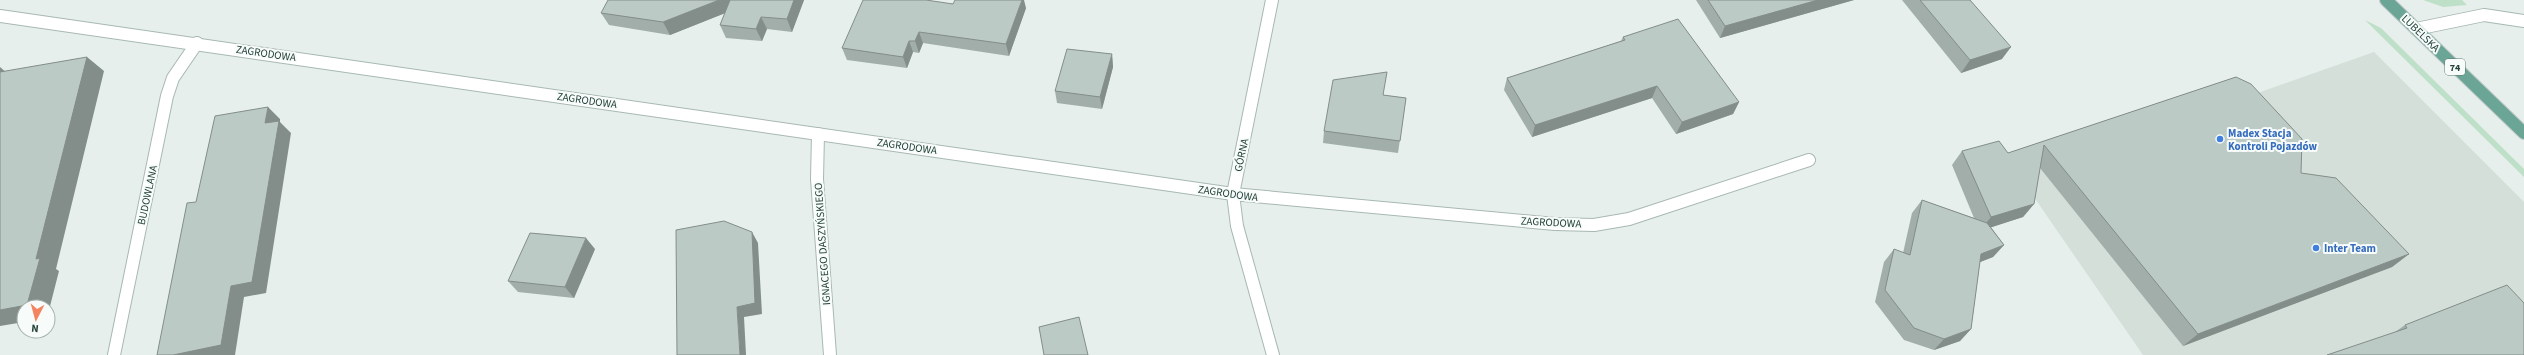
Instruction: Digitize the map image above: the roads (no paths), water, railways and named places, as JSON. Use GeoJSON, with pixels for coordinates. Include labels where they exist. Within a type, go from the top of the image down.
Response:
{"type":"FeatureCollection","features":[{"type":"Feature","properties":{"kind":"main road","name":"LUBELSKA"},"geometry":{"type":"LineString","coordinates":[[2386,0],[2524,133]]}},
{"type":"Feature","properties":{"kind":"street","name":"GÓRNA"},"geometry":{"type":"LineString","coordinates":[[1272,0],[1233,194],[1238,226],[1273,355]]}},
{"type":"Feature","properties":{"kind":"street","name":"ZAGRODOWA"},"geometry":{"type":"LineString","coordinates":[[0,16],[197,43],[1233,194],[1524,221],[1594,225],[1629,219],[1809,160]]}},
{"type":"Feature","properties":{"kind":"street"},"geometry":{"type":"LineString","coordinates":[[2416,29],[2461,18],[2484,16],[2524,21]]}},
{"type":"Feature","properties":{"kind":"street","name":"BUDOWLANA"},"geometry":{"type":"LineString","coordinates":[[114,355],[167,96],[173,78],[197,43]]}},
{"type":"Feature","properties":{"kind":"street","name":"IGNACEGO DASZYŃSKIEGO"},"geometry":{"type":"LineString","coordinates":[[818,134],[817,179],[830,355]]}},
{"type":"Feature","properties":{"kind":"place","name":"Madex Stacja Kontroli Pojazdów"},"geometry":{"type":"Point","coordinates":[2220,139]}},
{"type":"Feature","properties":{"kind":"place","name":"Inter Team"},"geometry":{"type":"Point","coordinates":[2316,248]}}]}
